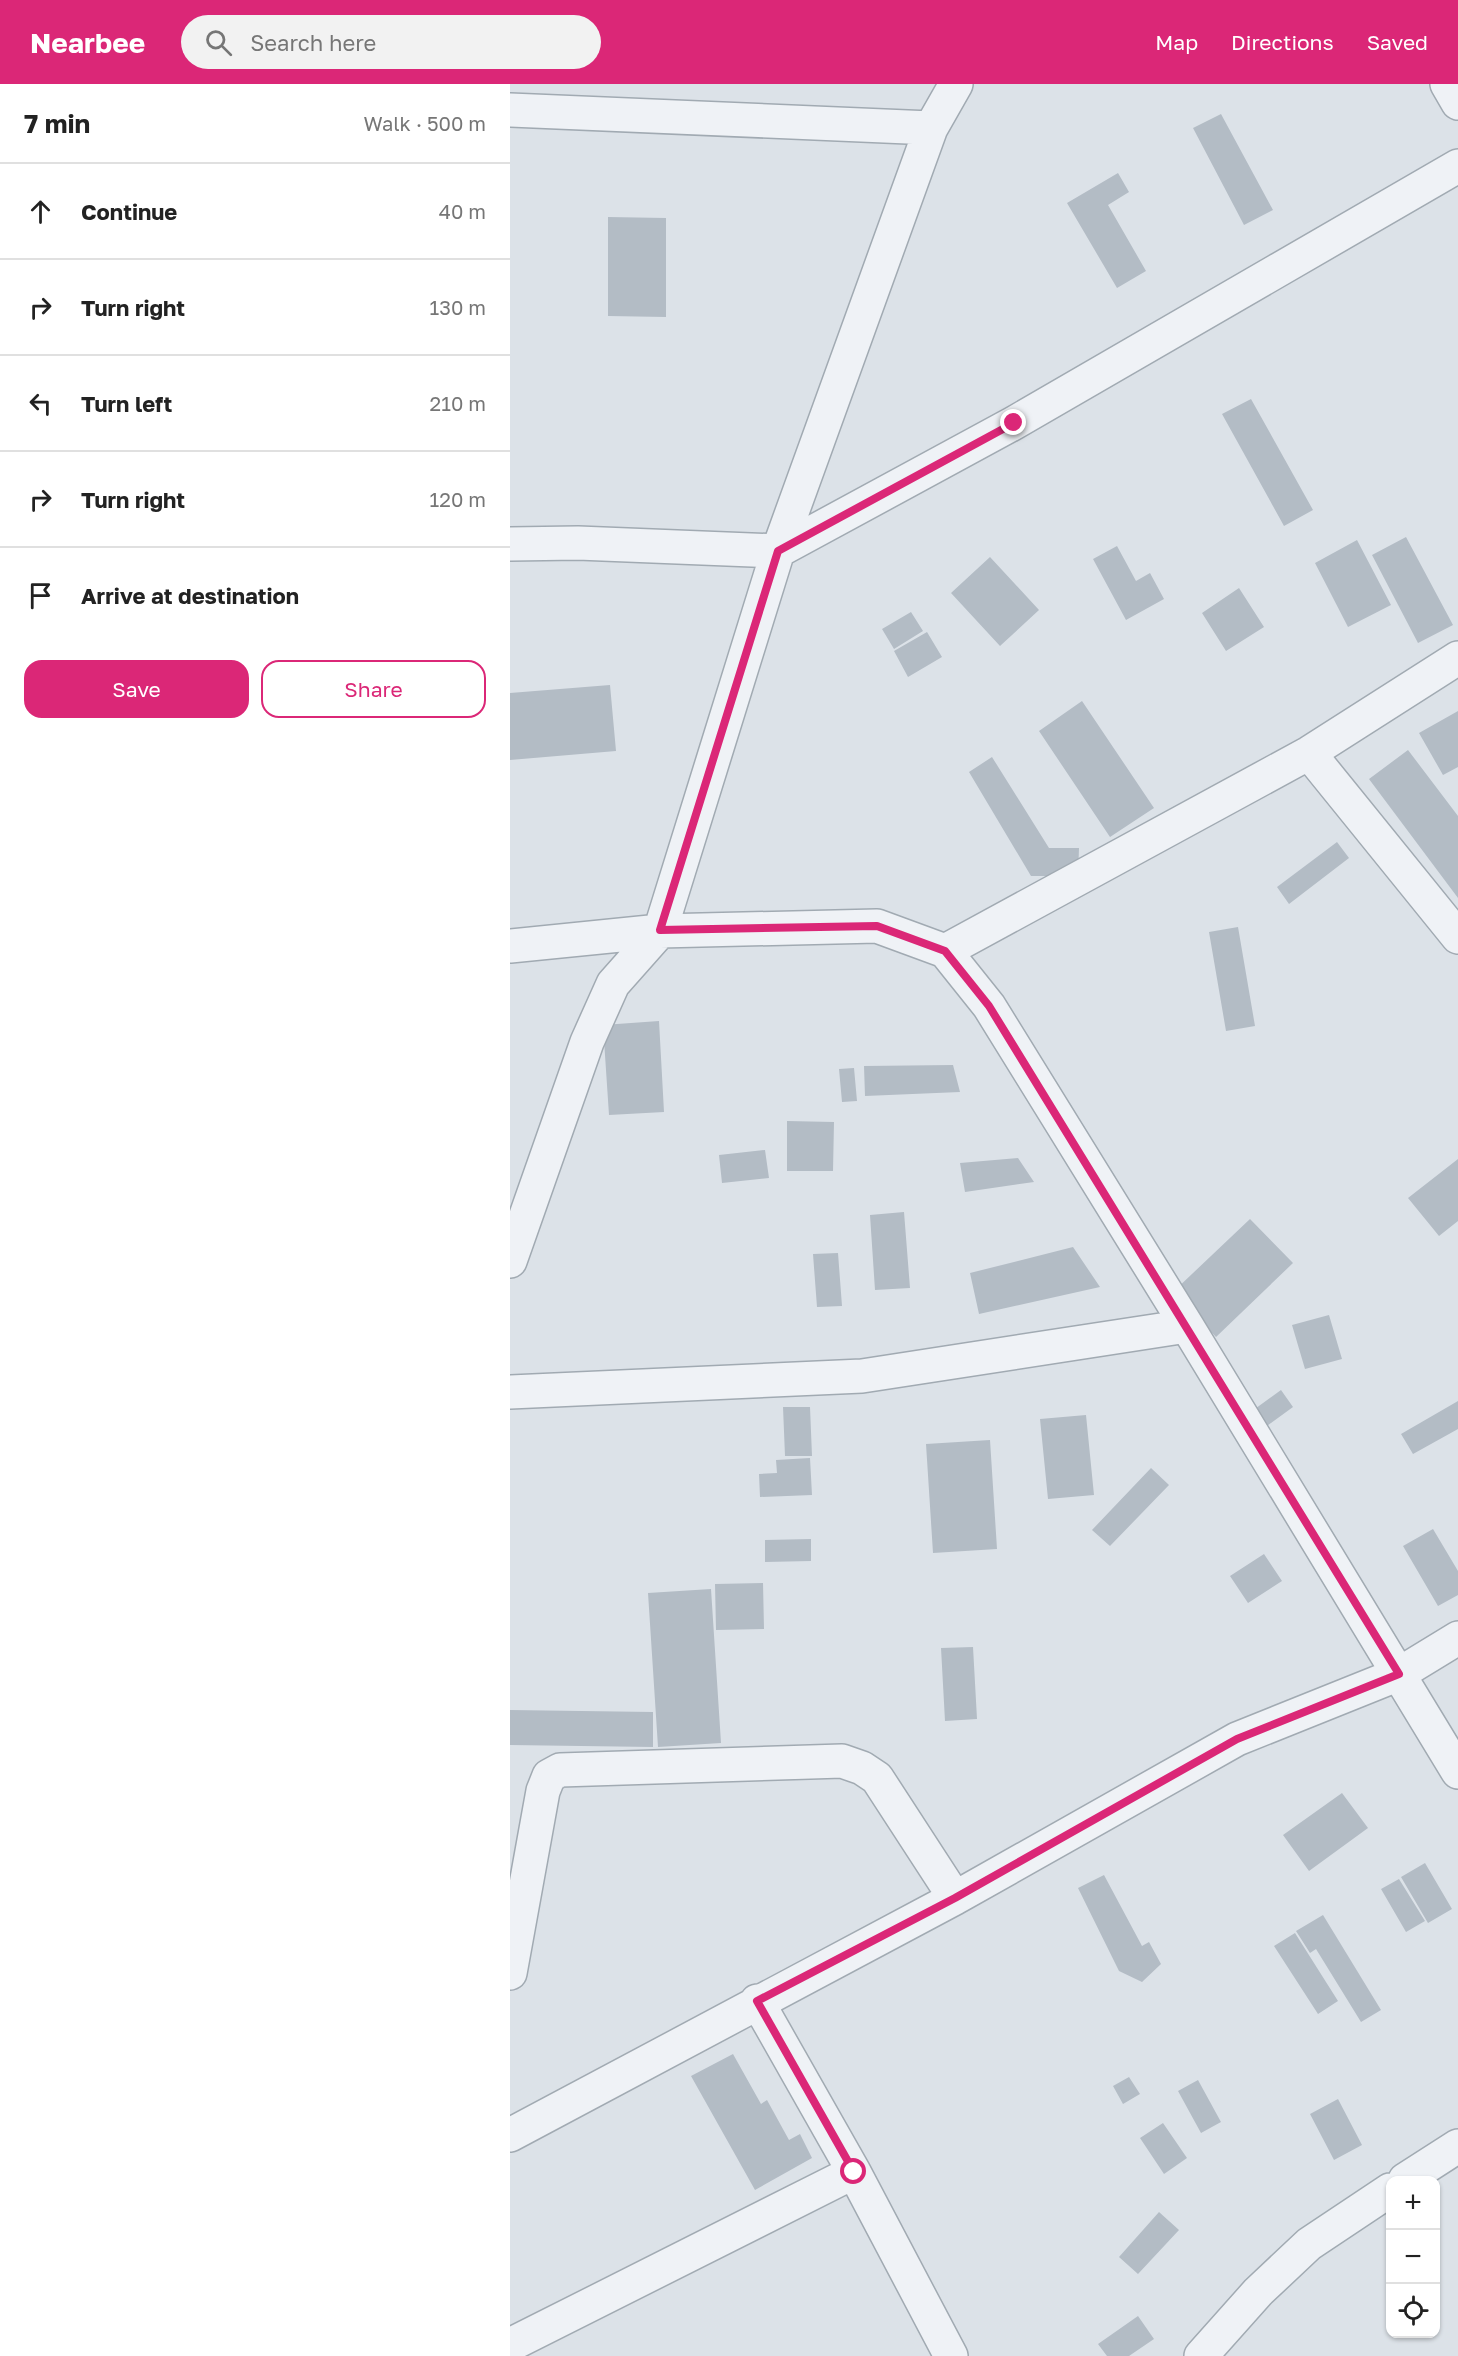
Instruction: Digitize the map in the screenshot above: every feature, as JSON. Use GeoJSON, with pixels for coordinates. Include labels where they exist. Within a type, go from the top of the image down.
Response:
{"type":"FeatureCollection","features":[{"type":"Feature","properties":{"kind":"street"},"geometry":{"type":"LineString","coordinates":[[510,1261],[587,1042],[613,984],[660,930],[778,551],[932,128],[956,84]]}},
{"type":"Feature","properties":{"kind":"street"},"geometry":{"type":"LineString","coordinates":[[1447,84],[1458,103]]}},
{"type":"Feature","properties":{"kind":"street"},"geometry":{"type":"LineString","coordinates":[[510,110],[932,128]]}},
{"type":"Feature","properties":{"kind":"street"},"geometry":{"type":"LineString","coordinates":[[510,544],[578,543],[778,551],[1014,423],[1458,166]]}},
{"type":"Feature","properties":{"kind":"street"},"geometry":{"type":"LineString","coordinates":[[945,951],[1309,753],[1458,658]]}},
{"type":"Feature","properties":{"kind":"street"},"geometry":{"type":"LineString","coordinates":[[1309,753],[1458,937]]}},
{"type":"Feature","properties":{"kind":"street"},"geometry":{"type":"LineString","coordinates":[[510,946],[660,930],[877,926],[945,951],[989,1006],[1458,1772]]}},
{"type":"Feature","properties":{"kind":"street"},"geometry":{"type":"LineString","coordinates":[[510,1392],[862,1376],[1187,1326]]}},
{"type":"Feature","properties":{"kind":"street"},"geometry":{"type":"LineString","coordinates":[[510,2135],[757,2001],[955,1898],[1237,1739],[1399,1674],[1458,1638]]}},
{"type":"Feature","properties":{"kind":"street"},"geometry":{"type":"LineString","coordinates":[[510,1973],[543,1791],[549,1776],[560,1770],[842,1761],[862,1768],[877,1778],[955,1898]]}},
{"type":"Feature","properties":{"kind":"street"},"geometry":{"type":"LineString","coordinates":[[757,2001],[854,2172],[951,2356]]}},
{"type":"Feature","properties":{"kind":"street"},"geometry":{"type":"LineString","coordinates":[[1413,2176],[1458,2146]]}},
{"type":"Feature","properties":{"kind":"street"},"geometry":{"type":"LineString","coordinates":[[510,2345],[854,2172]]}},
{"type":"Feature","properties":{"kind":"street"},"geometry":{"type":"LineString","coordinates":[[1201,2356],[1258,2292],[1309,2244],[1386,2193]]}},
{"type":"Feature","properties":{"kind":"building"},"geometry":{"type":"Polygon","coordinates":[[[1221,114],[1273,210],[1244,225],[1193,128],[1221,114]]]}},
{"type":"Feature","properties":{"kind":"building"},"geometry":{"type":"Polygon","coordinates":[[[1118,173],[1129,192],[1108,205],[1146,271],[1117,288],[1067,203],[1118,173]]]}},
{"type":"Feature","properties":{"kind":"building"},"geometry":{"type":"Polygon","coordinates":[[[608,217],[666,218],[666,317],[608,316],[608,217]]]}},
{"type":"Feature","properties":{"kind":"building"},"geometry":{"type":"Polygon","coordinates":[[[1251,399],[1313,510],[1284,526],[1222,414],[1251,399]]]}},
{"type":"Feature","properties":{"kind":"building"},"geometry":{"type":"Polygon","coordinates":[[[1406,537],[1453,625],[1418,643],[1372,555],[1406,537]]]}},
{"type":"Feature","properties":{"kind":"building"},"geometry":{"type":"Polygon","coordinates":[[[1357,540],[1391,605],[1348,627],[1315,563],[1357,540]]]}},
{"type":"Feature","properties":{"kind":"building"},"geometry":{"type":"Polygon","coordinates":[[[1117,546],[1136,581],[1150,573],[1164,599],[1126,620],[1093,559],[1117,546]]]}},
{"type":"Feature","properties":{"kind":"building"},"geometry":{"type":"Polygon","coordinates":[[[990,557],[1039,610],[1000,646],[951,593],[990,557]]]}},
{"type":"Feature","properties":{"kind":"building"},"geometry":{"type":"Polygon","coordinates":[[[1239,588],[1264,627],[1226,651],[1202,613],[1239,588]]]}},
{"type":"Feature","properties":{"kind":"building"},"geometry":{"type":"Polygon","coordinates":[[[911,612],[923,631],[894,649],[882,629],[911,612]]]}},
{"type":"Feature","properties":{"kind":"building"},"geometry":{"type":"Polygon","coordinates":[[[927,632],[942,657],[908,677],[894,651],[927,632]]]}},
{"type":"Feature","properties":{"kind":"building"},"geometry":{"type":"Polygon","coordinates":[[[610,685],[616,751],[510,760],[510,693],[610,685]]]}},
{"type":"Feature","properties":{"kind":"building"},"geometry":{"type":"Polygon","coordinates":[[[1082,701],[1154,808],[1110,837],[1039,731],[1082,701]]]}},
{"type":"Feature","properties":{"kind":"building"},"geometry":{"type":"Polygon","coordinates":[[[1458,711],[1458,767],[1443,775],[1419,733],[1458,711]]]}},
{"type":"Feature","properties":{"kind":"building"},"geometry":{"type":"Polygon","coordinates":[[[1408,750],[1458,816],[1458,898],[1369,779],[1408,750]]]}},
{"type":"Feature","properties":{"kind":"building"},"geometry":{"type":"Polygon","coordinates":[[[992,757],[1049,848],[1079,848],[1078,876],[1031,876],[969,772],[992,757]]]}},
{"type":"Feature","properties":{"kind":"building"},"geometry":{"type":"Polygon","coordinates":[[[1337,842],[1349,858],[1289,904],[1277,887],[1337,842]]]}},
{"type":"Feature","properties":{"kind":"building"},"geometry":{"type":"Polygon","coordinates":[[[1238,927],[1255,1026],[1226,1031],[1209,932],[1238,927]]]}},
{"type":"Feature","properties":{"kind":"building"},"geometry":{"type":"Polygon","coordinates":[[[659,1021],[664,1112],[609,1115],[603,1025],[659,1021]]]}},
{"type":"Feature","properties":{"kind":"building"},"geometry":{"type":"Polygon","coordinates":[[[953,1065],[960,1092],[865,1096],[864,1066],[953,1065]]]}},
{"type":"Feature","properties":{"kind":"building"},"geometry":{"type":"Polygon","coordinates":[[[854,1068],[857,1101],[842,1102],[839,1069],[854,1068]]]}},
{"type":"Feature","properties":{"kind":"building"},"geometry":{"type":"Polygon","coordinates":[[[787,1121],[834,1122],[833,1171],[787,1171],[787,1121]]]}},
{"type":"Feature","properties":{"kind":"building"},"geometry":{"type":"Polygon","coordinates":[[[765,1150],[769,1178],[722,1183],[719,1155],[765,1150]]]}},
{"type":"Feature","properties":{"kind":"building"},"geometry":{"type":"Polygon","coordinates":[[[1018,1158],[1034,1182],[965,1192],[960,1163],[1018,1158]]]}},
{"type":"Feature","properties":{"kind":"building"},"geometry":{"type":"Polygon","coordinates":[[[1458,1159],[1458,1221],[1439,1236],[1408,1198],[1458,1159]]]}},
{"type":"Feature","properties":{"kind":"building"},"geometry":{"type":"Polygon","coordinates":[[[904,1212],[910,1288],[875,1290],[870,1215],[904,1212]]]}},
{"type":"Feature","properties":{"kind":"building"},"geometry":{"type":"Polygon","coordinates":[[[1250,1219],[1293,1263],[1216,1337],[1173,1292],[1250,1219]]]}},
{"type":"Feature","properties":{"kind":"building"},"geometry":{"type":"Polygon","coordinates":[[[1073,1247],[1100,1287],[979,1314],[970,1273],[1073,1247]]]}},
{"type":"Feature","properties":{"kind":"building"},"geometry":{"type":"Polygon","coordinates":[[[838,1253],[842,1306],[817,1307],[813,1254],[838,1253]]]}},
{"type":"Feature","properties":{"kind":"building"},"geometry":{"type":"Polygon","coordinates":[[[1329,1315],[1342,1359],[1305,1369],[1292,1325],[1329,1315]]]}},
{"type":"Feature","properties":{"kind":"building"},"geometry":{"type":"Polygon","coordinates":[[[1281,1390],[1293,1407],[1264,1428],[1252,1411],[1281,1390]]]}},
{"type":"Feature","properties":{"kind":"building"},"geometry":{"type":"Polygon","coordinates":[[[1458,1401],[1458,1429],[1413,1454],[1401,1434],[1458,1401]]]}},
{"type":"Feature","properties":{"kind":"building"},"geometry":{"type":"Polygon","coordinates":[[[783,1407],[810,1407],[812,1456],[785,1456],[783,1407]]]}},
{"type":"Feature","properties":{"kind":"building"},"geometry":{"type":"Polygon","coordinates":[[[1086,1415],[1094,1495],[1048,1499],[1040,1419],[1086,1415]]]}},
{"type":"Feature","properties":{"kind":"building"},"geometry":{"type":"Polygon","coordinates":[[[990,1440],[997,1549],[933,1553],[926,1444],[990,1440]]]}},
{"type":"Feature","properties":{"kind":"building"},"geometry":{"type":"Polygon","coordinates":[[[810,1458],[812,1495],[760,1497],[759,1474],[777,1473],[776,1460],[810,1458]]]}},
{"type":"Feature","properties":{"kind":"building"},"geometry":{"type":"Polygon","coordinates":[[[1151,1468],[1169,1485],[1110,1546],[1092,1530],[1151,1468]]]}},
{"type":"Feature","properties":{"kind":"building"},"geometry":{"type":"Polygon","coordinates":[[[1433,1529],[1458,1571],[1458,1595],[1438,1606],[1403,1546],[1433,1529]]]}},
{"type":"Feature","properties":{"kind":"building"},"geometry":{"type":"Polygon","coordinates":[[[811,1539],[811,1561],[765,1562],[765,1540],[811,1539]]]}},
{"type":"Feature","properties":{"kind":"building"},"geometry":{"type":"Polygon","coordinates":[[[1264,1554],[1282,1581],[1248,1603],[1230,1576],[1264,1554]]]}},
{"type":"Feature","properties":{"kind":"building"},"geometry":{"type":"Polygon","coordinates":[[[763,1583],[764,1629],[716,1630],[715,1584],[763,1583]]]}},
{"type":"Feature","properties":{"kind":"building"},"geometry":{"type":"Polygon","coordinates":[[[711,1589],[721,1743],[658,1747],[648,1593],[711,1589]]]}},
{"type":"Feature","properties":{"kind":"building"},"geometry":{"type":"Polygon","coordinates":[[[973,1647],[977,1719],[945,1721],[941,1648],[973,1647]]]}},
{"type":"Feature","properties":{"kind":"building"},"geometry":{"type":"Polygon","coordinates":[[[510,1710],[653,1712],[653,1747],[510,1745],[510,1710]]]}},
{"type":"Feature","properties":{"kind":"building"},"geometry":{"type":"Polygon","coordinates":[[[1342,1793],[1368,1828],[1309,1871],[1283,1835],[1342,1793]]]}},
{"type":"Feature","properties":{"kind":"building"},"geometry":{"type":"Polygon","coordinates":[[[1425,1863],[1452,1909],[1428,1923],[1401,1877],[1425,1863]]]}},
{"type":"Feature","properties":{"kind":"building"},"geometry":{"type":"Polygon","coordinates":[[[1104,1875],[1142,1946],[1149,1942],[1161,1964],[1142,1982],[1119,1971],[1078,1888],[1104,1875]]]}},
{"type":"Feature","properties":{"kind":"building"},"geometry":{"type":"Polygon","coordinates":[[[1399,1879],[1425,1921],[1406,1932],[1381,1889],[1399,1879]]]}},
{"type":"Feature","properties":{"kind":"building"},"geometry":{"type":"Polygon","coordinates":[[[1323,1915],[1381,2010],[1361,2022],[1316,1949],[1310,1953],[1296,1931],[1323,1915]]]}},
{"type":"Feature","properties":{"kind":"building"},"geometry":{"type":"Polygon","coordinates":[[[1295,1933],[1338,2001],[1318,2014],[1274,1946],[1295,1933]]]}},
{"type":"Feature","properties":{"kind":"building"},"geometry":{"type":"Polygon","coordinates":[[[733,2054],[761,2104],[767,2100],[789,2140],[800,2134],[812,2158],[755,2190],[691,2076],[733,2054]]]}},
{"type":"Feature","properties":{"kind":"building"},"geometry":{"type":"Polygon","coordinates":[[[1129,2077],[1140,2094],[1123,2104],[1113,2086],[1129,2077]]]}},
{"type":"Feature","properties":{"kind":"building"},"geometry":{"type":"Polygon","coordinates":[[[1198,2080],[1221,2122],[1201,2133],[1178,2091],[1198,2080]]]}},
{"type":"Feature","properties":{"kind":"building"},"geometry":{"type":"Polygon","coordinates":[[[1338,2099],[1362,2145],[1334,2160],[1310,2114],[1338,2099]]]}},
{"type":"Feature","properties":{"kind":"building"},"geometry":{"type":"Polygon","coordinates":[[[1163,2123],[1187,2158],[1164,2174],[1140,2138],[1163,2123]]]}},
{"type":"Feature","properties":{"kind":"building"},"geometry":{"type":"Polygon","coordinates":[[[1159,2212],[1179,2230],[1138,2274],[1119,2257],[1159,2212]]]}},
{"type":"Feature","properties":{"kind":"building"},"geometry":{"type":"Polygon","coordinates":[[[1138,2316],[1154,2339],[1129,2356],[1107,2356],[1098,2344],[1138,2316]]]}},
{"type":"Feature","properties":{"kind":"route"},"geometry":{"type":"LineString","coordinates":[[854,2172],[757,2001],[955,1898],[1237,1739],[1399,1674],[989,1006],[945,951],[877,926],[660,930],[778,551],[1014,423]]}}]}
